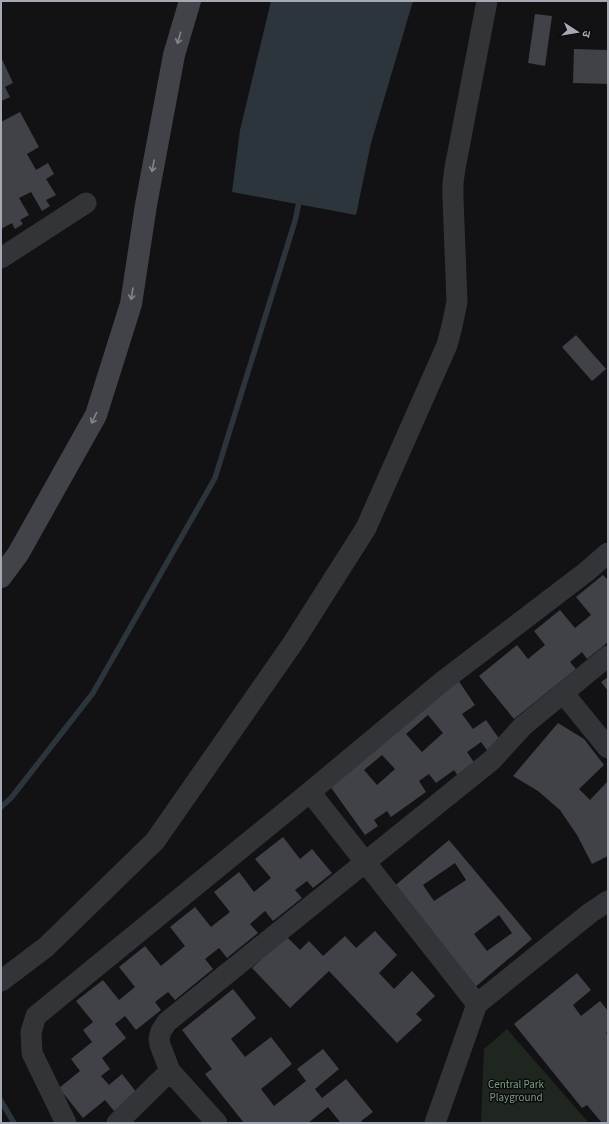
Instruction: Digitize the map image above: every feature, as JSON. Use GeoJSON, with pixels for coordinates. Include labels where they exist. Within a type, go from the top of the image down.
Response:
{"type":"FeatureCollection","features":[{"type":"Feature","properties":{"kind":"street"},"geometry":{"type":"LineString","coordinates":[[1,576],[18,554],[96,415],[131,304],[146,205],[174,55],[190,1]]}},
{"type":"Feature","properties":{"kind":"street"},"geometry":{"type":"LineString","coordinates":[[1,981],[46,947],[155,841],[292,643],[366,528],[447,345],[452,326],[457,302],[453,183],[487,1]]}},
{"type":"Feature","properties":{"kind":"street"},"geometry":{"type":"LineString","coordinates":[[1,258],[86,203]]}},
{"type":"Feature","properties":{"kind":"street"},"geometry":{"type":"LineString","coordinates":[[66,1123],[32,1053],[32,1032],[36,1016],[443,681],[586,572],[608,553]]}},
{"type":"Feature","properties":{"kind":"street"},"geometry":{"type":"LineString","coordinates":[[218,1123],[170,1071],[160,1045],[159,1038],[161,1031],[167,1022],[492,760],[524,726],[608,656]]}},
{"type":"Feature","properties":{"kind":"street"},"geometry":{"type":"LineString","coordinates":[[564,694],[608,748]]}},
{"type":"Feature","properties":{"kind":"street"},"geometry":{"type":"LineString","coordinates":[[310,792],[477,1004]]}},
{"type":"Feature","properties":{"kind":"street"},"geometry":{"type":"LineString","coordinates":[[435,1123],[477,1004],[584,918],[608,901]]}},
{"type":"Feature","properties":{"kind":"street"},"geometry":{"type":"LineString","coordinates":[[117,1123],[170,1071]]}},
{"type":"Feature","properties":{"kind":"green space","name":"Central Park Playground"},"geometry":{"type":"Polygon","coordinates":[[[507,1029],[589,1123],[481,1123],[484,1049],[507,1029]]]}},
{"type":"Feature","properties":{"kind":"shaded area"},"geometry":{"type":"Polygon","coordinates":[[[271,1],[413,1],[371,143],[356,215],[232,192],[240,130],[271,1]]]}},
{"type":"Feature","properties":{"kind":"building"},"geometry":{"type":"Polygon","coordinates":[[[535,14],[552,16],[545,66],[528,63],[535,14]]]}},
{"type":"Feature","properties":{"kind":"building"},"geometry":{"type":"Polygon","coordinates":[[[574,49],[608,50],[608,84],[573,83],[574,49]]]}},
{"type":"Feature","properties":{"kind":"building"},"geometry":{"type":"Polygon","coordinates":[[[1,57],[13,83],[5,87],[10,97],[1,101],[1,57]]]}},
{"type":"Feature","properties":{"kind":"building"},"geometry":{"type":"Polygon","coordinates":[[[20,112],[39,147],[27,154],[36,170],[48,163],[54,174],[46,179],[56,195],[46,200],[50,206],[42,211],[31,192],[19,198],[29,215],[20,220],[23,224],[15,229],[12,223],[1,229],[1,122],[20,112]]]}},
{"type":"Feature","properties":{"kind":"building"},"geometry":{"type":"Polygon","coordinates":[[[576,335],[606,369],[592,381],[562,347],[576,335]]]}},
{"type":"Feature","properties":{"kind":"building"},"geometry":{"type":"Polygon","coordinates":[[[603,575],[608,580],[608,642],[587,659],[582,652],[570,662],[576,669],[514,719],[479,676],[517,645],[528,659],[545,645],[534,631],[560,610],[575,628],[591,615],[576,597],[603,575]]]}},
{"type":"Feature","properties":{"kind":"building"},"geometry":{"type":"Polygon","coordinates":[[[608,677],[608,691],[601,682],[608,677]]]}},
{"type":"Feature","properties":{"kind":"building"},"geometry":{"type":"Polygon","coordinates":[[[458,680],[475,705],[462,714],[473,729],[486,720],[503,744],[490,754],[481,742],[467,752],[475,764],[458,776],[454,770],[436,783],[429,774],[419,781],[426,792],[391,817],[387,811],[374,820],[378,826],[365,835],[327,782],[458,680]],[[428,715],[406,734],[422,752],[443,733],[428,715]],[[382,755],[364,770],[377,785],[395,769],[382,755]]]}},
{"type":"Feature","properties":{"kind":"building"},"geometry":{"type":"Polygon","coordinates":[[[558,723],[584,739],[604,765],[579,789],[590,800],[608,781],[608,856],[592,864],[577,835],[560,810],[538,791],[513,776],[558,723]]]}},
{"type":"Feature","properties":{"kind":"building"},"geometry":{"type":"Polygon","coordinates":[[[283,837],[300,859],[312,849],[332,873],[313,888],[307,881],[295,890],[302,898],[273,921],[265,911],[250,924],[258,933],[227,958],[219,948],[205,959],[213,969],[175,1000],[168,992],[155,1002],[161,1010],[136,1030],[125,1016],[115,1024],[126,1038],[102,1058],[110,1069],[101,1076],[109,1085],[122,1074],[137,1093],[114,1111],[105,1100],[83,1118],[59,1088],[80,1071],[71,1059],[92,1042],[83,1030],[93,1022],[76,1001],[103,980],[119,1000],[135,987],[119,967],[145,946],[161,966],[185,946],[170,927],[195,907],[211,927],[230,912],[214,892],[239,872],[254,892],[271,878],[255,859],[283,837]]]}},
{"type":"Feature","properties":{"kind":"building"},"geometry":{"type":"Polygon","coordinates":[[[449,840],[532,939],[474,988],[391,889],[449,840]],[[455,863],[423,885],[434,901],[466,880],[455,863]],[[499,915],[474,934],[487,951],[512,933],[499,915]]]}},
{"type":"Feature","properties":{"kind":"building"},"geometry":{"type":"Polygon","coordinates":[[[375,931],[397,955],[379,973],[394,989],[412,971],[435,996],[416,1014],[422,1020],[397,1043],[329,971],[290,1008],[252,968],[286,936],[300,950],[309,941],[323,956],[345,936],[356,948],[375,931]]]}},
{"type":"Feature","properties":{"kind":"building"},"geometry":{"type":"Polygon","coordinates":[[[577,973],[591,990],[573,1005],[581,1016],[600,1001],[608,1011],[608,1031],[606,1033],[608,1036],[608,1123],[602,1123],[587,1105],[582,1108],[514,1024],[577,973]]]}},
{"type":"Feature","properties":{"kind":"building"},"geometry":{"type":"Polygon","coordinates":[[[233,989],[256,1018],[231,1039],[245,1057],[271,1037],[292,1064],[261,1089],[274,1106],[306,1081],[297,1069],[323,1049],[339,1069],[315,1089],[322,1098],[346,1079],[373,1112],[361,1121],[363,1123],[338,1123],[340,1122],[328,1107],[308,1123],[244,1123],[205,1074],[212,1069],[182,1030],[233,989]]]}},
{"type":"Feature","properties":{"kind":"waterway"},"geometry":{"type":"LineString","coordinates":[[1,807],[11,798],[93,693],[215,478],[295,221],[300,198]]}},
{"type":"Feature","properties":{"kind":"waterway"},"geometry":{"type":"LineString","coordinates":[[1,1101],[14,1123]]}}]}
